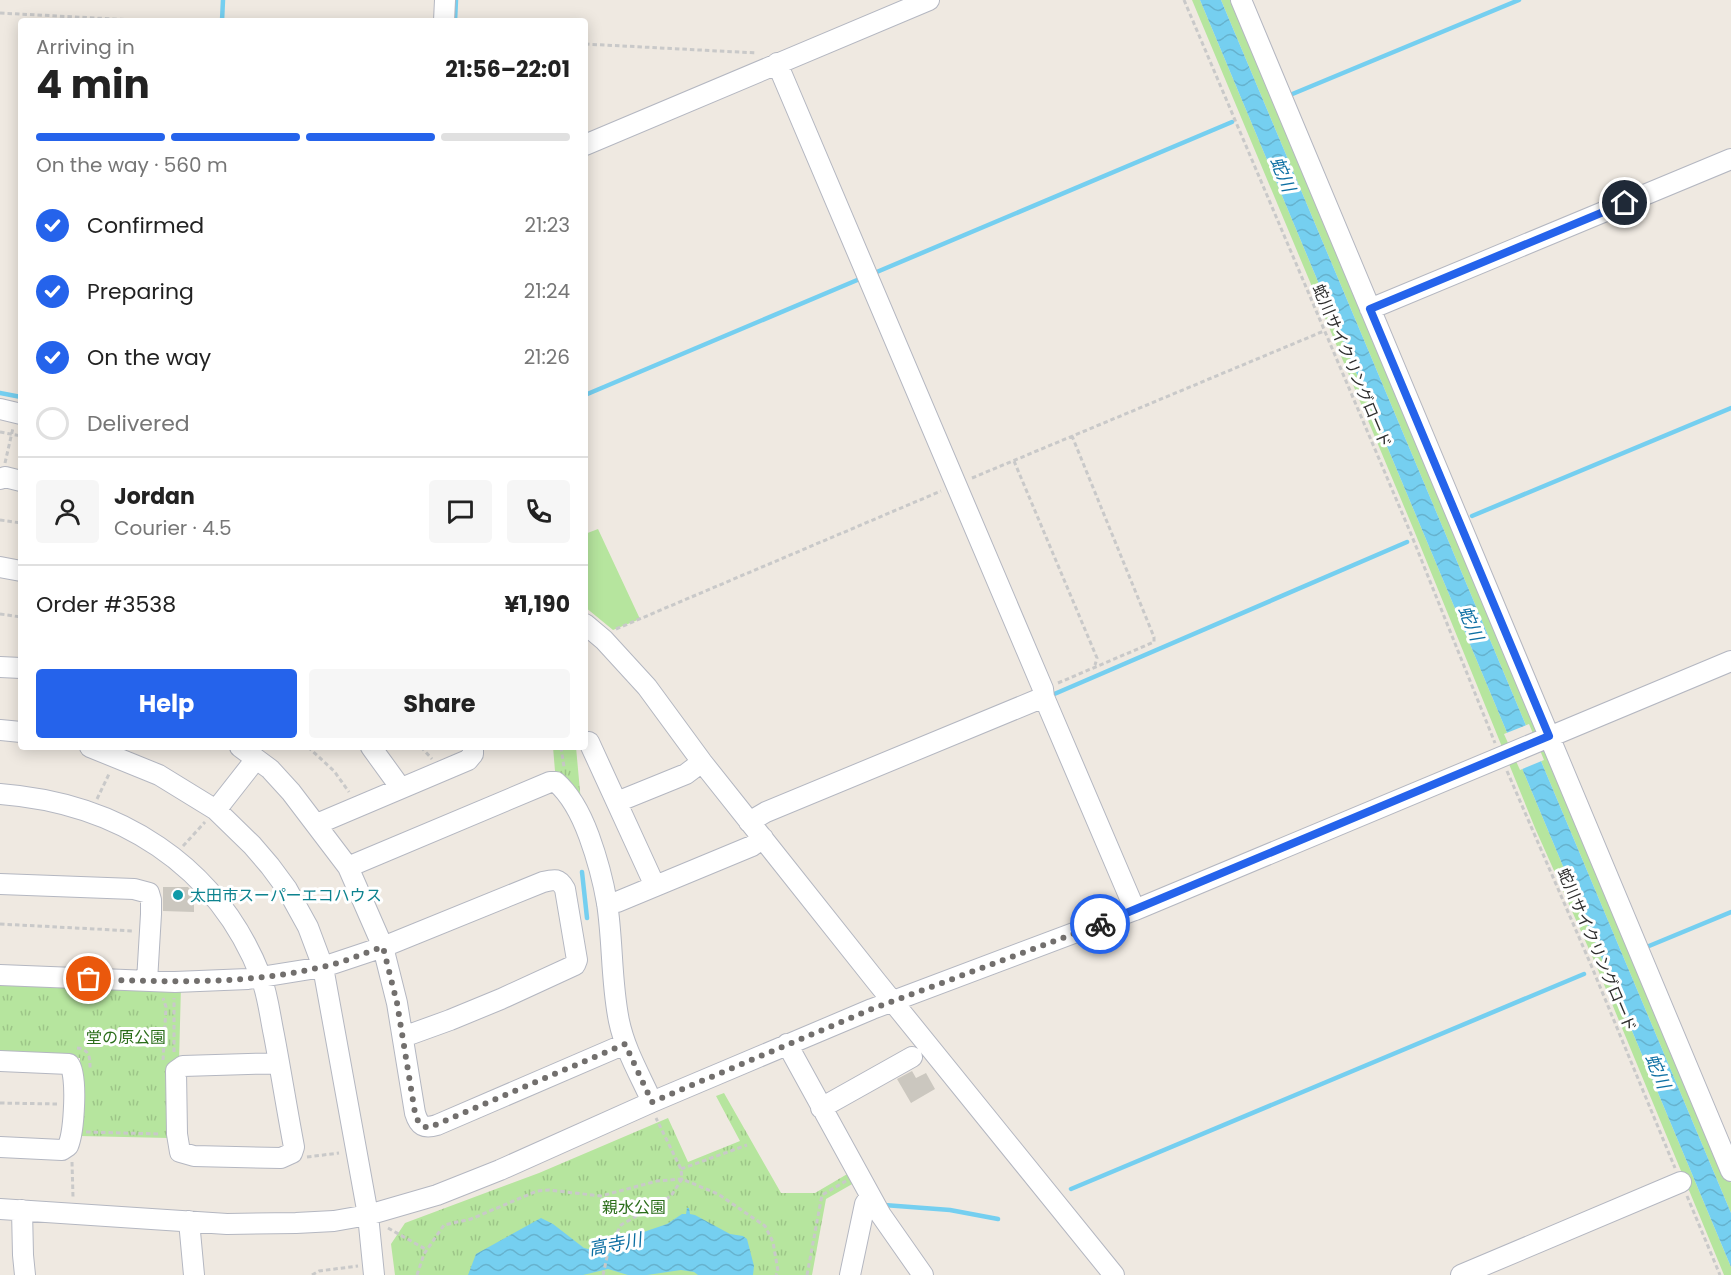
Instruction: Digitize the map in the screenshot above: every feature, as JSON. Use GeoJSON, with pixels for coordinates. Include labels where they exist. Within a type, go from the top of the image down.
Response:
{"type":"FeatureCollection","features":[{"type":"Feature","properties":{"kind":"street"},"geometry":{"type":"LineString","coordinates":[[444,18],[445,0]]}},
{"type":"Feature","properties":{"kind":"street"},"geometry":{"type":"LineString","coordinates":[[588,144],[928,0]]}},
{"type":"Feature","properties":{"kind":"street"},"geometry":{"type":"LineString","coordinates":[[1241,0],[1548,737],[1730,1165]]}},
{"type":"Feature","properties":{"kind":"street"},"geometry":{"type":"LineString","coordinates":[[777,63],[1135,910]]}},
{"type":"Feature","properties":{"kind":"street"},"geometry":{"type":"LineString","coordinates":[[1370,309],[1731,159]]}},
{"type":"Feature","properties":{"kind":"street"},"geometry":{"type":"LineString","coordinates":[[1,476],[18,480]]}},
{"type":"Feature","properties":{"kind":"street"},"geometry":{"type":"LineString","coordinates":[[0,567],[18,570]]}},
{"type":"Feature","properties":{"kind":"street"},"geometry":{"type":"LineString","coordinates":[[588,627],[604,640],[647,687],[749,822],[1114,1275]]}},
{"type":"Feature","properties":{"kind":"street"},"geometry":{"type":"LineString","coordinates":[[0,1209],[227,1224],[296,1224],[368,1215],[437,1195],[653,1109],[788,1044],[894,1001],[1135,910],[1731,661]]}},
{"type":"Feature","properties":{"kind":"street"},"geometry":{"type":"LineString","coordinates":[[0,667],[18,668]]}},
{"type":"Feature","properties":{"kind":"street"},"geometry":{"type":"LineString","coordinates":[[749,822],[777,807],[1043,693]]}},
{"type":"Feature","properties":{"kind":"street"},"geometry":{"type":"LineString","coordinates":[[0,730],[18,732]]}},
{"type":"Feature","properties":{"kind":"street"},"geometry":{"type":"LineString","coordinates":[[589,741],[655,886]]}},
{"type":"Feature","properties":{"kind":"street"},"geometry":{"type":"LineString","coordinates":[[97,750],[159,775],[252,845],[287,889],[308,927],[323,967],[368,1215],[367,1271]]}},
{"type":"Feature","properties":{"kind":"street"},"geometry":{"type":"LineString","coordinates":[[244,750],[270,769],[317,824],[348,867],[383,947],[397,1003],[417,1121],[423,1126],[428,1128],[625,1044]]}},
{"type":"Feature","properties":{"kind":"street"},"geometry":{"type":"LineString","coordinates":[[373,750],[400,787]]}},
{"type":"Feature","properties":{"kind":"street"},"geometry":{"type":"LineString","coordinates":[[317,824],[468,759],[473,754],[472,750]]}},
{"type":"Feature","properties":{"kind":"street"},"geometry":{"type":"LineString","coordinates":[[212,815],[256,759]]}},
{"type":"Feature","properties":{"kind":"street"},"geometry":{"type":"LineString","coordinates":[[617,802],[686,774],[702,762]]}},
{"type":"Feature","properties":{"kind":"street"},"geometry":{"type":"LineString","coordinates":[[348,867],[505,800],[550,782],[556,782],[583,820],[599,865],[607,904],[615,998],[625,1044],[653,1109]]}},
{"type":"Feature","properties":{"kind":"street"},"geometry":{"type":"LineString","coordinates":[[0,794],[39,798],[92,812],[122,825],[174,857],[202,883],[220,904],[235,926],[261,978],[266,995],[294,1147],[292,1153],[281,1158],[185,1155],[180,1152],[166,1131],[176,1071],[170,1066]]}},
{"type":"Feature","properties":{"kind":"street"},"geometry":{"type":"LineString","coordinates":[[607,904],[617,902],[752,846],[763,838]]}},
{"type":"Feature","properties":{"kind":"street"},"geometry":{"type":"LineString","coordinates":[[0,975],[152,988],[175,982],[261,978],[323,967],[383,947],[543,882],[555,879],[561,882],[565,889],[577,960],[575,965],[471,1012],[403,1037]]}},
{"type":"Feature","properties":{"kind":"street"},"geometry":{"type":"LineString","coordinates":[[0,884],[149,893],[152,988]]}},
{"type":"Feature","properties":{"kind":"street"},"geometry":{"type":"LineString","coordinates":[[788,1044],[881,1215],[923,1275]]}},
{"type":"Feature","properties":{"kind":"street"},"geometry":{"type":"LineString","coordinates":[[821,1108],[912,1057]]}},
{"type":"Feature","properties":{"kind":"street"},"geometry":{"type":"LineString","coordinates":[[0,1061],[69,1064],[73,1069],[75,1079],[70,1139],[62,1150],[0,1147]]}},
{"type":"Feature","properties":{"kind":"street"},"geometry":{"type":"LineString","coordinates":[[170,1066],[279,1063]]}},
{"type":"Feature","properties":{"kind":"street"},"geometry":{"type":"LineString","coordinates":[[1461,1275],[1681,1182]]}},
{"type":"Feature","properties":{"kind":"street"},"geometry":{"type":"LineString","coordinates":[[850,1275],[864,1204],[870,1196]]}},
{"type":"Feature","properties":{"kind":"street"},"geometry":{"type":"LineString","coordinates":[[21,1210],[26,1275]]}},
{"type":"Feature","properties":{"kind":"street"},"geometry":{"type":"LineString","coordinates":[[189,1221],[194,1275]]}},
{"type":"Feature","properties":{"kind":"path","name":"蛇川サイクリングロード"},"geometry":{"type":"LineString","coordinates":[[1184,0],[1411,534],[1501,756],[1592,965],[1720,1275]]}},
{"type":"Feature","properties":{"kind":"path"},"geometry":{"type":"LineString","coordinates":[[0,13],[81,18]]}},
{"type":"Feature","properties":{"kind":"path"},"geometry":{"type":"LineString","coordinates":[[588,44],[762,54],[772,57],[777,63]]}},
{"type":"Feature","properties":{"kind":"path"},"geometry":{"type":"LineString","coordinates":[[1,476],[12,414]]}},
{"type":"Feature","properties":{"kind":"path"},"geometry":{"type":"LineString","coordinates":[[0,432],[18,435]]}},
{"type":"Feature","properties":{"kind":"path"},"geometry":{"type":"LineString","coordinates":[[1043,693],[1091,668],[1154,642],[1154,637],[1072,436]]}},
{"type":"Feature","properties":{"kind":"path"},"geometry":{"type":"LineString","coordinates":[[1014,460],[1097,658],[1096,664],[1091,668]]}},
{"type":"Feature","properties":{"kind":"path"},"geometry":{"type":"LineString","coordinates":[[0,520],[18,523]]}},
{"type":"Feature","properties":{"kind":"path"},"geometry":{"type":"LineString","coordinates":[[0,614],[18,617]]}},
{"type":"Feature","properties":{"kind":"path"},"geometry":{"type":"LineString","coordinates":[[311,750],[334,771],[359,805]]}},
{"type":"Feature","properties":{"kind":"path"},"geometry":{"type":"LineString","coordinates":[[561,750],[564,772]]}},
{"type":"Feature","properties":{"kind":"path"},"geometry":{"type":"LineString","coordinates":[[95,805],[112,768]]}},
{"type":"Feature","properties":{"kind":"path"},"geometry":{"type":"LineString","coordinates":[[177,853],[212,815]]}},
{"type":"Feature","properties":{"kind":"path"},"geometry":{"type":"LineString","coordinates":[[0,924],[149,931]]}},
{"type":"Feature","properties":{"kind":"path"},"geometry":{"type":"LineString","coordinates":[[170,1066],[174,1062],[175,982]]}},
{"type":"Feature","properties":{"kind":"path"},"geometry":{"type":"LineString","coordinates":[[152,988],[163,997],[166,1007],[170,1066]]}},
{"type":"Feature","properties":{"kind":"path"},"geometry":{"type":"LineString","coordinates":[[0,1103],[66,1105]]}},
{"type":"Feature","properties":{"kind":"path"},"geometry":{"type":"LineString","coordinates":[[603,1275],[609,1248],[621,1225],[671,1196],[682,1179],[681,1169],[653,1109]]}},
{"type":"Feature","properties":{"kind":"path"},"geometry":{"type":"LineString","coordinates":[[73,1202],[70,1139],[166,1131]]}},
{"type":"Feature","properties":{"kind":"path"},"geometry":{"type":"LineString","coordinates":[[681,1169],[747,1145]]}},
{"type":"Feature","properties":{"kind":"path"},"geometry":{"type":"LineString","coordinates":[[292,1153],[299,1158],[340,1153]]}},
{"type":"Feature","properties":{"kind":"path"},"geometry":{"type":"LineString","coordinates":[[807,1275],[822,1195],[852,1178]]}},
{"type":"Feature","properties":{"kind":"path"},"geometry":{"type":"LineString","coordinates":[[417,1275],[427,1250],[444,1225],[471,1219],[537,1191],[549,1190],[601,1196],[657,1181],[682,1179],[718,1194],[765,1226],[773,1242],[778,1271],[776,1275]]}},
{"type":"Feature","properties":{"kind":"path"},"geometry":{"type":"LineString","coordinates":[[388,1228],[427,1250]]}},
{"type":"Feature","properties":{"kind":"path"},"geometry":{"type":"LineString","coordinates":[[312,1275],[319,1271],[367,1271]]}},
{"type":"Feature","properties":{"kind":"green space"},"geometry":{"type":"Polygon","coordinates":[[[1192,0],[1200,0],[1731,1267],[1731,1275],[1724,1275],[1596,965],[1535,828],[1413,528],[1192,0]]]}},
{"type":"Feature","properties":{"kind":"green space"},"geometry":{"type":"Polygon","coordinates":[[[1221,0],[1235,0],[1731,1183],[1731,1213],[1221,0]]]}},
{"type":"Feature","properties":{"kind":"green space"},"geometry":{"type":"Polygon","coordinates":[[[598,529],[640,619],[613,630],[588,609],[588,533],[598,529]]]}},
{"type":"Feature","properties":{"kind":"green space"},"geometry":{"type":"Polygon","coordinates":[[[553,750],[576,750],[581,802],[555,771],[553,750]]]}},
{"type":"Feature","properties":{"kind":"green space","name":"堂の原公園"},"geometry":{"type":"Polygon","coordinates":[[[0,980],[181,986],[179,1062],[171,1063],[169,1138],[79,1136],[80,1058],[0,1054],[0,980]]]}},
{"type":"Feature","properties":{"kind":"green space","name":"親水公園"},"geometry":{"type":"Polygon","coordinates":[[[724,1093],[781,1193],[815,1193],[849,1173],[854,1183],[826,1199],[812,1275],[395,1275],[391,1244],[405,1223],[539,1173],[668,1118],[688,1162],[740,1141],[716,1096],[724,1093]]]}},
{"type":"Feature","properties":{"kind":"water","name":"蛇川"},"geometry":{"type":"Polygon","coordinates":[[[1200,0],[1221,0],[1731,1213],[1731,1267],[1200,0]]]}},
{"type":"Feature","properties":{"kind":"water"},"geometry":{"type":"Polygon","coordinates":[[[687,1208],[690,1214],[730,1234],[747,1239],[754,1266],[753,1275],[698,1275],[681,1270],[628,1275],[608,1269],[583,1275],[468,1275],[476,1254],[541,1218],[553,1224],[584,1248],[606,1253],[618,1251],[632,1236],[667,1224],[682,1214],[686,1214],[687,1208]]]}},
{"type":"Feature","properties":{"kind":"pier"},"geometry":{"type":"Polygon","coordinates":[[[1529,724],[1544,760],[1520,770],[1504,734],[1529,724]]]}},
{"type":"Feature","properties":{"kind":"building","name":"太田市スーパーエコハウス"},"geometry":{"type":"Polygon","coordinates":[[[163,887],[188,887],[194,894],[194,912],[163,911],[163,887]]]}},
{"type":"Feature","properties":{"kind":"building"},"geometry":{"type":"Polygon","coordinates":[[[912,1071],[916,1078],[926,1073],[935,1089],[911,1103],[897,1079],[912,1071]]]}},
{"type":"Feature","properties":{"kind":"waterway"},"geometry":{"type":"LineString","coordinates":[[222,18],[223,0]]}},
{"type":"Feature","properties":{"kind":"waterway","name":"高寺川"},"geometry":{"type":"LineString","coordinates":[[455,18],[456,0]]}},
{"type":"Feature","properties":{"kind":"waterway"},"geometry":{"type":"LineString","coordinates":[[1290,95],[1519,0]]}},
{"type":"Feature","properties":{"kind":"waterway"},"geometry":{"type":"LineString","coordinates":[[872,274],[1232,122]]}},
{"type":"Feature","properties":{"kind":"waterway"},"geometry":{"type":"LineString","coordinates":[[588,394],[862,278]]}},
{"type":"Feature","properties":{"kind":"waterway"},"geometry":{"type":"LineString","coordinates":[[0,393],[18,396]]}},
{"type":"Feature","properties":{"kind":"waterway"},"geometry":{"type":"LineString","coordinates":[[1472,516],[1731,408]]}},
{"type":"Feature","properties":{"kind":"waterway"},"geometry":{"type":"LineString","coordinates":[[1052,695],[1407,542]]}},
{"type":"Feature","properties":{"kind":"waterway","name":"高寺川"},"geometry":{"type":"LineString","coordinates":[[582,872],[587,918]]}},
{"type":"Feature","properties":{"kind":"waterway"},"geometry":{"type":"LineString","coordinates":[[1649,946],[1731,912]]}},
{"type":"Feature","properties":{"kind":"waterway"},"geometry":{"type":"LineString","coordinates":[[1071,1189],[1584,974]]}},
{"type":"Feature","properties":{"kind":"waterway"},"geometry":{"type":"LineString","coordinates":[[884,1205],[950,1210],[998,1219]]}},
{"type":"Feature","properties":{"kind":"way so far"},"geometry":{"type":"LineString","coordinates":[[89,979],[175,982],[261,978],[323,967],[383,947],[397,1003],[415,1113],[417,1121],[428,1128],[625,1044],[652,1102],[872,1009],[1100,924]]}},
{"type":"Feature","properties":{"kind":"place","name":"太田市スーパーエコハウス"},"geometry":{"type":"Point","coordinates":[178,895]}},
{"type":"Feature","properties":{"kind":"route"},"geometry":{"type":"LineString","coordinates":[[1100,924],[1549,736],[1370,309],[1625,203]]}}]}
